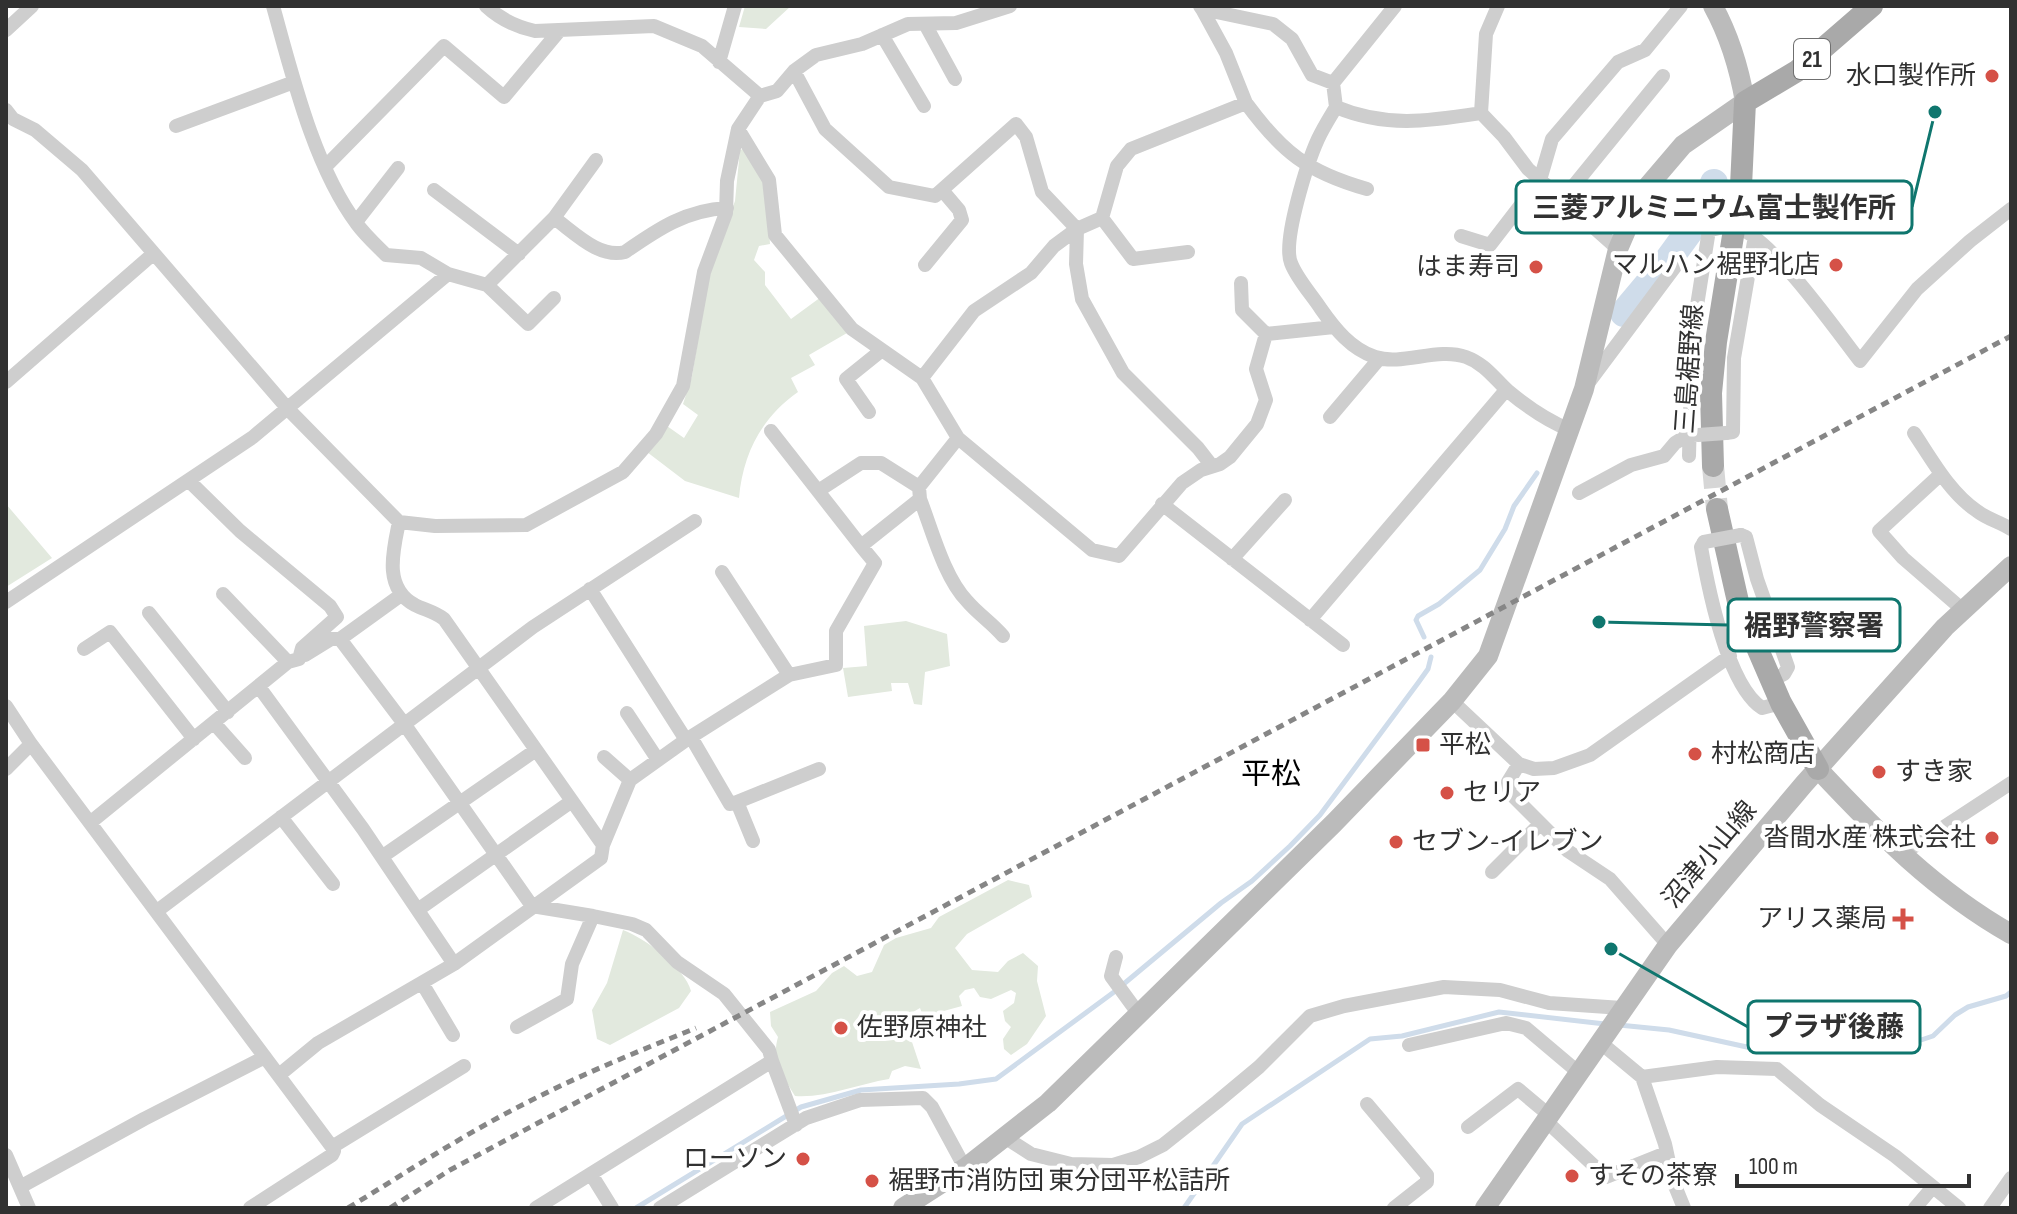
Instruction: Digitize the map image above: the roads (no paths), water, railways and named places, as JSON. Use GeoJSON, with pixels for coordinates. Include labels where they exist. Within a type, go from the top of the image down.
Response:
{"type":"FeatureCollection","features":[{"type":"Feature","properties":{"kind":"main road","name":"21"},"geometry":{"type":"LineString","coordinates":[[1745,102],[1797,71],[1872,6]]}},
{"type":"Feature","properties":{"kind":"main road","name":"三島裾野線"},"geometry":{"type":"LineString","coordinates":[[1713,466],[1711,393],[1745,155],[1745,102]]}},
{"type":"Feature","properties":{"kind":"main road"},"geometry":{"type":"LineString","coordinates":[[1717,509],[1739,606],[1770,681],[1818,769]]}},
{"type":"Feature","properties":{"kind":"street"},"geometry":{"type":"LineString","coordinates":[[6,30],[32,6]]}},
{"type":"Feature","properties":{"kind":"street"},"geometry":{"type":"LineString","coordinates":[[273,6],[294,82],[325,167],[356,222],[386,255],[421,258],[448,274],[487,285],[528,324],[554,298]]}},
{"type":"Feature","properties":{"kind":"street"},"geometry":{"type":"LineString","coordinates":[[486,6],[496,15],[535,31],[654,26],[702,46],[760,96]]}},
{"type":"Feature","properties":{"kind":"street"},"geometry":{"type":"LineString","coordinates":[[719,62],[735,6]]}},
{"type":"Feature","properties":{"kind":"street"},"geometry":{"type":"LineString","coordinates":[[6,110],[13,119],[35,130],[82,170],[288,409],[399,522],[435,526],[526,525],[623,472],[656,434],[683,386],[704,272],[727,208],[727,181],[738,129],[760,96],[777,91],[794,71],[816,55],[862,44],[908,24],[956,23],[1010,6]]}},
{"type":"Feature","properties":{"kind":"street"},"geometry":{"type":"LineString","coordinates":[[1395,6],[1333,83],[1336,107],[1318,137],[1308,166],[1289,246],[1290,263],[1334,327],[1352,344],[1379,359],[1447,354],[1463,356],[1493,374],[1506,390],[1555,424],[1570,430]]}},
{"type":"Feature","properties":{"kind":"street"},"geometry":{"type":"LineString","coordinates":[[1498,6],[1486,34],[1481,113],[1528,169],[1618,249]]}},
{"type":"Feature","properties":{"kind":"street"},"geometry":{"type":"LineString","coordinates":[[1461,236],[1490,245],[1540,180],[1552,139],[1618,62],[1645,50],[1681,6]]}},
{"type":"Feature","properties":{"kind":"street"},"geometry":{"type":"LineString","coordinates":[[903,1208],[965,1168],[1048,1103],[1323,834],[1452,701],[1488,656],[1584,389],[1618,249],[1648,186],[1667,162],[1702,130],[1745,102],[1739,68],[1713,6]]}},
{"type":"Feature","properties":{"kind":"street"},"geometry":{"type":"LineString","coordinates":[[1201,8],[1273,24],[1292,39],[1312,75],[1333,83]]}},
{"type":"Feature","properties":{"kind":"street"},"geometry":{"type":"LineString","coordinates":[[1201,8],[1226,53],[1246,103],[1271,137],[1308,166],[1367,189]]}},
{"type":"Feature","properties":{"kind":"street"},"geometry":{"type":"LineString","coordinates":[[925,24],[955,79]]}},
{"type":"Feature","properties":{"kind":"street"},"geometry":{"type":"LineString","coordinates":[[325,167],[444,46],[504,97],[560,30]]}},
{"type":"Feature","properties":{"kind":"street"},"geometry":{"type":"LineString","coordinates":[[882,35],[924,106]]}},
{"type":"Feature","properties":{"kind":"street"},"geometry":{"type":"LineString","coordinates":[[794,71],[825,129],[889,187],[935,196],[1016,124],[1026,137],[1042,192],[1077,229],[1076,264],[1082,299],[1123,373],[1212,466]]}},
{"type":"Feature","properties":{"kind":"street"},"geometry":{"type":"LineString","coordinates":[[1562,200],[1663,76]]}},
{"type":"Feature","properties":{"kind":"street"},"geometry":{"type":"LineString","coordinates":[[176,126],[294,82]]}},
{"type":"Feature","properties":{"kind":"street"},"geometry":{"type":"LineString","coordinates":[[1102,218],[1117,166],[1131,149],[1246,103]]}},
{"type":"Feature","properties":{"kind":"street"},"geometry":{"type":"LineString","coordinates":[[1336,107],[1362,118],[1415,123],[1481,113]]}},
{"type":"Feature","properties":{"kind":"street"},"geometry":{"type":"LineString","coordinates":[[738,129],[769,180],[775,235],[852,329],[922,378],[958,438],[1092,550],[1119,556],[1182,483],[1230,457],[1257,424],[1266,400],[1256,369],[1266,334]]}},
{"type":"Feature","properties":{"kind":"street"},"geometry":{"type":"LineString","coordinates":[[487,285],[554,218],[596,160]]}},
{"type":"Feature","properties":{"kind":"street"},"geometry":{"type":"LineString","coordinates":[[356,222],[398,168]]}},
{"type":"Feature","properties":{"kind":"street"},"geometry":{"type":"LineString","coordinates":[[434,190],[519,254]]}},
{"type":"Feature","properties":{"kind":"street"},"geometry":{"type":"LineString","coordinates":[[925,265],[962,220],[959,210],[942,190]]}},
{"type":"Feature","properties":{"kind":"street"},"geometry":{"type":"LineString","coordinates":[[554,218],[598,250],[616,254],[625,252],[673,220],[708,209],[727,208]]}},
{"type":"Feature","properties":{"kind":"street"},"geometry":{"type":"LineString","coordinates":[[1689,456],[1693,435],[1692,337],[1704,234],[1734,227],[1755,236],[1800,284],[1860,361],[1917,289],[2011,209]]}},
{"type":"Feature","properties":{"kind":"street"},"geometry":{"type":"LineString","coordinates":[[922,378],[974,311],[1031,273],[1054,246],[1077,229],[1102,218]]}},
{"type":"Feature","properties":{"kind":"street"},"geometry":{"type":"LineString","coordinates":[[1102,218],[1133,259],[1188,252]]}},
{"type":"Feature","properties":{"kind":"street"},"geometry":{"type":"LineString","coordinates":[[1579,493],[1631,465],[1664,456],[1675,443],[1693,435],[1733,432],[1734,358],[1755,236]]}},
{"type":"Feature","properties":{"kind":"street"},"geometry":{"type":"LineString","coordinates":[[6,382],[153,254]]}},
{"type":"Feature","properties":{"kind":"street"},"geometry":{"type":"LineString","coordinates":[[1584,389],[1677,264]]}},
{"type":"Feature","properties":{"kind":"street"},"geometry":{"type":"LineString","coordinates":[[6,602],[189,481],[288,409],[448,274]]}},
{"type":"Feature","properties":{"kind":"street"},"geometry":{"type":"LineString","coordinates":[[1241,283],[1242,310],[1266,334]]}},
{"type":"Feature","properties":{"kind":"street"},"geometry":{"type":"LineString","coordinates":[[1266,334],[1334,327]]}},
{"type":"Feature","properties":{"kind":"street"},"geometry":{"type":"LineString","coordinates":[[869,412],[846,379],[882,350]]}},
{"type":"Feature","properties":{"kind":"street"},"geometry":{"type":"LineString","coordinates":[[1330,417],[1379,359]]}},
{"type":"Feature","properties":{"kind":"street"},"geometry":{"type":"LineString","coordinates":[[1310,620],[1506,390]]}},
{"type":"Feature","properties":{"kind":"street"},"geometry":{"type":"LineString","coordinates":[[279,1075],[318,1043],[454,964],[601,858],[603,845],[630,780],[689,738],[789,675],[836,665],[836,631],[875,563],[771,431]]}},
{"type":"Feature","properties":{"kind":"street"},"geometry":{"type":"LineString","coordinates":[[1914,433],[1941,474],[1978,512],[2011,529]]}},
{"type":"Feature","properties":{"kind":"street"},"geometry":{"type":"LineString","coordinates":[[861,546],[920,493],[958,438]]}},
{"type":"Feature","properties":{"kind":"street"},"geometry":{"type":"LineString","coordinates":[[818,491],[861,463],[881,463],[920,493],[940,554],[957,588],[967,602],[1003,636]]}},
{"type":"Feature","properties":{"kind":"street"},"geometry":{"type":"LineString","coordinates":[[1941,474],[1879,531],[1903,558],[1963,610]]}},
{"type":"Feature","properties":{"kind":"street"},"geometry":{"type":"LineString","coordinates":[[189,481],[240,531],[330,606],[337,617],[302,648],[293,661]]}},
{"type":"Feature","properties":{"kind":"street"},"geometry":{"type":"LineString","coordinates":[[1232,559],[1285,500]]}},
{"type":"Feature","properties":{"kind":"street"},"geometry":{"type":"LineString","coordinates":[[1162,504],[1343,645]]}},
{"type":"Feature","properties":{"kind":"street"},"geometry":{"type":"LineString","coordinates":[[157,911],[479,666],[695,521]]}},
{"type":"Feature","properties":{"kind":"street"},"geometry":{"type":"LineString","coordinates":[[399,522],[391,562],[401,595],[444,619],[603,845]]}},
{"type":"Feature","properties":{"kind":"street"},"geometry":{"type":"LineString","coordinates":[[1770,681],[1784,674],[1788,667],[1757,579],[1746,537],[1741,535],[1704,542],[1701,547],[1709,592],[1730,656],[1748,697],[1762,708],[1781,703]]}},
{"type":"Feature","properties":{"kind":"street","name":"沼津小山線"},"geometry":{"type":"LineString","coordinates":[[1485,1208],[1668,945],[1818,769],[1945,627],[2011,566]]}},
{"type":"Feature","properties":{"kind":"street"},"geometry":{"type":"LineString","coordinates":[[722,572],[789,675]]}},
{"type":"Feature","properties":{"kind":"street"},"geometry":{"type":"LineString","coordinates":[[590,589],[730,804],[819,769]]}},
{"type":"Feature","properties":{"kind":"street"},"geometry":{"type":"LineString","coordinates":[[223,594],[293,661]]}},
{"type":"Feature","properties":{"kind":"street"},"geometry":{"type":"LineString","coordinates":[[91,822],[293,661],[331,639],[340,639],[401,595]]}},
{"type":"Feature","properties":{"kind":"street"},"geometry":{"type":"LineString","coordinates":[[149,613],[228,712]]}},
{"type":"Feature","properties":{"kind":"street"},"geometry":{"type":"LineString","coordinates":[[84,649],[110,632],[194,739]]}},
{"type":"Feature","properties":{"kind":"street"},"geometry":{"type":"LineString","coordinates":[[340,639],[405,725],[532,906],[632,924],[646,930],[677,962],[724,994],[769,1050],[792,1116]]}},
{"type":"Feature","properties":{"kind":"street"},"geometry":{"type":"LineString","coordinates":[[1452,701],[1519,764],[1534,769],[1554,768],[1578,762],[1730,656]]}},
{"type":"Feature","properties":{"kind":"street"},"geometry":{"type":"LineString","coordinates":[[259,687],[383,856],[454,964]]}},
{"type":"Feature","properties":{"kind":"street"},"geometry":{"type":"LineString","coordinates":[[6,706],[31,744],[334,1151],[250,1208]]}},
{"type":"Feature","properties":{"kind":"street"},"geometry":{"type":"LineString","coordinates":[[627,713],[658,760]]}},
{"type":"Feature","properties":{"kind":"street"},"geometry":{"type":"LineString","coordinates":[[214,723],[245,758]]}},
{"type":"Feature","properties":{"kind":"street"},"geometry":{"type":"LineString","coordinates":[[6,769],[31,744]]}},
{"type":"Feature","properties":{"kind":"street"},"geometry":{"type":"LineString","coordinates":[[383,856],[536,750]]}},
{"type":"Feature","properties":{"kind":"street"},"geometry":{"type":"LineString","coordinates":[[604,757],[630,780]]}},
{"type":"Feature","properties":{"kind":"street"},"geometry":{"type":"LineString","coordinates":[[1519,764],[1508,782],[1510,793],[1568,851],[1610,879],[1668,945]]}},
{"type":"Feature","properties":{"kind":"street"},"geometry":{"type":"LineString","coordinates":[[1818,769],[1901,855],[1972,912],[2011,934]]}},
{"type":"Feature","properties":{"kind":"street"},"geometry":{"type":"LineString","coordinates":[[1901,855],[2011,783]]}},
{"type":"Feature","properties":{"kind":"street"},"geometry":{"type":"LineString","coordinates":[[419,909],[572,801]]}},
{"type":"Feature","properties":{"kind":"street"},"geometry":{"type":"LineString","coordinates":[[737,802],[753,841]]}},
{"type":"Feature","properties":{"kind":"street"},"geometry":{"type":"LineString","coordinates":[[281,817],[333,884]]}},
{"type":"Feature","properties":{"kind":"street"},"geometry":{"type":"LineString","coordinates":[[1492,872],[1540,824]]}},
{"type":"Feature","properties":{"kind":"street"},"geometry":{"type":"LineString","coordinates":[[517,1027],[567,999],[572,964],[593,916]]}},
{"type":"Feature","properties":{"kind":"street"},"geometry":{"type":"LineString","coordinates":[[1116,957],[1110,971],[1138,1013]]}},
{"type":"Feature","properties":{"kind":"street"},"geometry":{"type":"LineString","coordinates":[[422,983],[453,1035]]}},
{"type":"Feature","properties":{"kind":"street"},"geometry":{"type":"LineString","coordinates":[[1006,1138],[1031,1154],[1071,1164],[1113,1165],[1139,1157],[1163,1145],[1217,1102],[1259,1067],[1310,1016],[1344,1006],[1444,987],[1500,990],[1549,1003],[1620,1010]]}},
{"type":"Feature","properties":{"kind":"street"},"geometry":{"type":"LineString","coordinates":[[1409,1045],[1506,1023],[1526,1028],[1578,1072]]}},
{"type":"Feature","properties":{"kind":"street"},"geometry":{"type":"LineString","coordinates":[[1602,1041],[1642,1077],[1684,1208]]}},
{"type":"Feature","properties":{"kind":"street"},"geometry":{"type":"LineString","coordinates":[[20,1187],[265,1057]]}},
{"type":"Feature","properties":{"kind":"street"},"geometry":{"type":"LineString","coordinates":[[536,1208],[772,1061]]}},
{"type":"Feature","properties":{"kind":"street"},"geometry":{"type":"LineString","coordinates":[[332,1147],[464,1066]]}},
{"type":"Feature","properties":{"kind":"street"},"geometry":{"type":"LineString","coordinates":[[1642,1077],[1717,1067],[1777,1069],[1820,1105],[1895,1156],[1959,1208]]}},
{"type":"Feature","properties":{"kind":"street"},"geometry":{"type":"LineString","coordinates":[[1468,1127],[1518,1089],[1606,1177],[1666,1153]]}},
{"type":"Feature","properties":{"kind":"street"},"geometry":{"type":"LineString","coordinates":[[660,1208],[792,1116],[806,1118],[860,1100],[923,1098],[932,1107],[965,1168]]}},
{"type":"Feature","properties":{"kind":"street"},"geometry":{"type":"LineString","coordinates":[[1367,1104],[1427,1175],[1427,1182],[1394,1208]]}},
{"type":"Feature","properties":{"kind":"street"},"geometry":{"type":"LineString","coordinates":[[6,1155],[29,1208]]}},
{"type":"Feature","properties":{"kind":"street"},"geometry":{"type":"LineString","coordinates":[[591,1174],[612,1208]]}},
{"type":"Feature","properties":{"kind":"street"},"geometry":{"type":"LineString","coordinates":[[1990,1208],[2011,1178]]}},
{"type":"Feature","properties":{"kind":"street"},"geometry":{"type":"LineString","coordinates":[[1915,1208],[1932,1188]]}},
{"type":"Feature","properties":{"kind":"waterway"},"geometry":{"type":"LineString","coordinates":[[1624,313],[1696,222],[1714,183]]}},
{"type":"Feature","properties":{"kind":"waterway"},"geometry":{"type":"LineString","coordinates":[[1424,637],[1416,620],[1418,616],[1439,604],[1480,570],[1505,529],[1514,506],[1537,473]]}},
{"type":"Feature","properties":{"kind":"waterway"},"geometry":{"type":"LineString","coordinates":[[636,1208],[801,1107],[861,1090],[996,1079],[1114,992],[1252,881],[1290,846],[1320,815],[1428,669],[1431,657]]}},
{"type":"Feature","properties":{"kind":"waterway"},"geometry":{"type":"LineString","coordinates":[[1619,1025],[1669,1030],[1756,1049],[1824,1033],[1879,1045],[1909,1044],[1933,1036],[1968,1007],[2011,992]]}},
{"type":"Feature","properties":{"kind":"waterway"},"geometry":{"type":"LineString","coordinates":[[1184,1208],[1242,1124],[1370,1039],[1402,1036],[1499,1012],[1605,1024]]}},
{"type":"Feature","properties":{"kind":"tunnel"},"geometry":{"type":"LineString","coordinates":[[1713,466],[1717,509]]}},
{"type":"Feature","properties":{"kind":"railway"},"geometry":{"type":"LineString","coordinates":[[390,1208],[450,1170],[2011,336]]}},
{"type":"Feature","properties":{"kind":"railway"},"geometry":{"type":"LineString","coordinates":[[348,1208],[528,1102],[590,1072],[696,1028]]}},
{"type":"Feature","properties":{"kind":"place","name":"水口製作所"},"geometry":{"type":"Point","coordinates":[1992,76]}},
{"type":"Feature","properties":{"kind":"place","name":"三菱アルミニウム富士製作所"},"geometry":{"type":"Point","coordinates":[1935,112]}},
{"type":"Feature","properties":{"kind":"place","name":"マルハン裾野北店"},"geometry":{"type":"Point","coordinates":[1836,265]}},
{"type":"Feature","properties":{"kind":"place","name":"はま寿司"},"geometry":{"type":"Point","coordinates":[1536,267]}},
{"type":"Feature","properties":{"kind":"place","name":"裾野警察署"},"geometry":{"type":"Point","coordinates":[1599,622]}},
{"type":"Feature","properties":{"kind":"place","name":"平松"},"geometry":{"type":"Point","coordinates":[1423,745]}},
{"type":"Feature","properties":{"kind":"place","name":"村松商店"},"geometry":{"type":"Point","coordinates":[1695,754]}},
{"type":"Feature","properties":{"kind":"place","name":"すき家"},"geometry":{"type":"Point","coordinates":[1879,772]}},
{"type":"Feature","properties":{"kind":"place","name":"セリア"},"geometry":{"type":"Point","coordinates":[1447,793]}},
{"type":"Feature","properties":{"kind":"place","name":"沓間水産 株式会社"},"geometry":{"type":"Point","coordinates":[1992,838]}},
{"type":"Feature","properties":{"kind":"place","name":"セブン-イレブン"},"geometry":{"type":"Point","coordinates":[1396,842]}},
{"type":"Feature","properties":{"kind":"place","name":"アリス薬局"},"geometry":{"type":"Point","coordinates":[1903,919]}},
{"type":"Feature","properties":{"kind":"place","name":"プラザ後藤"},"geometry":{"type":"Point","coordinates":[1611,949]}},
{"type":"Feature","properties":{"kind":"place","name":"佐野原神社"},"geometry":{"type":"Point","coordinates":[841,1028]}},
{"type":"Feature","properties":{"kind":"place","name":"ローソン"},"geometry":{"type":"Point","coordinates":[803,1159]}},
{"type":"Feature","properties":{"kind":"place","name":"すその茶寮"},"geometry":{"type":"Point","coordinates":[1572,1176]}},
{"type":"Feature","properties":{"kind":"place","name":"裾野市消防団 東分団平松詰所"},"geometry":{"type":"Point","coordinates":[872,1181]}},
{"type":"Feature","properties":{"kind":"district","name":"平松"},"geometry":{"type":"Point","coordinates":[1271,775]}}]}
